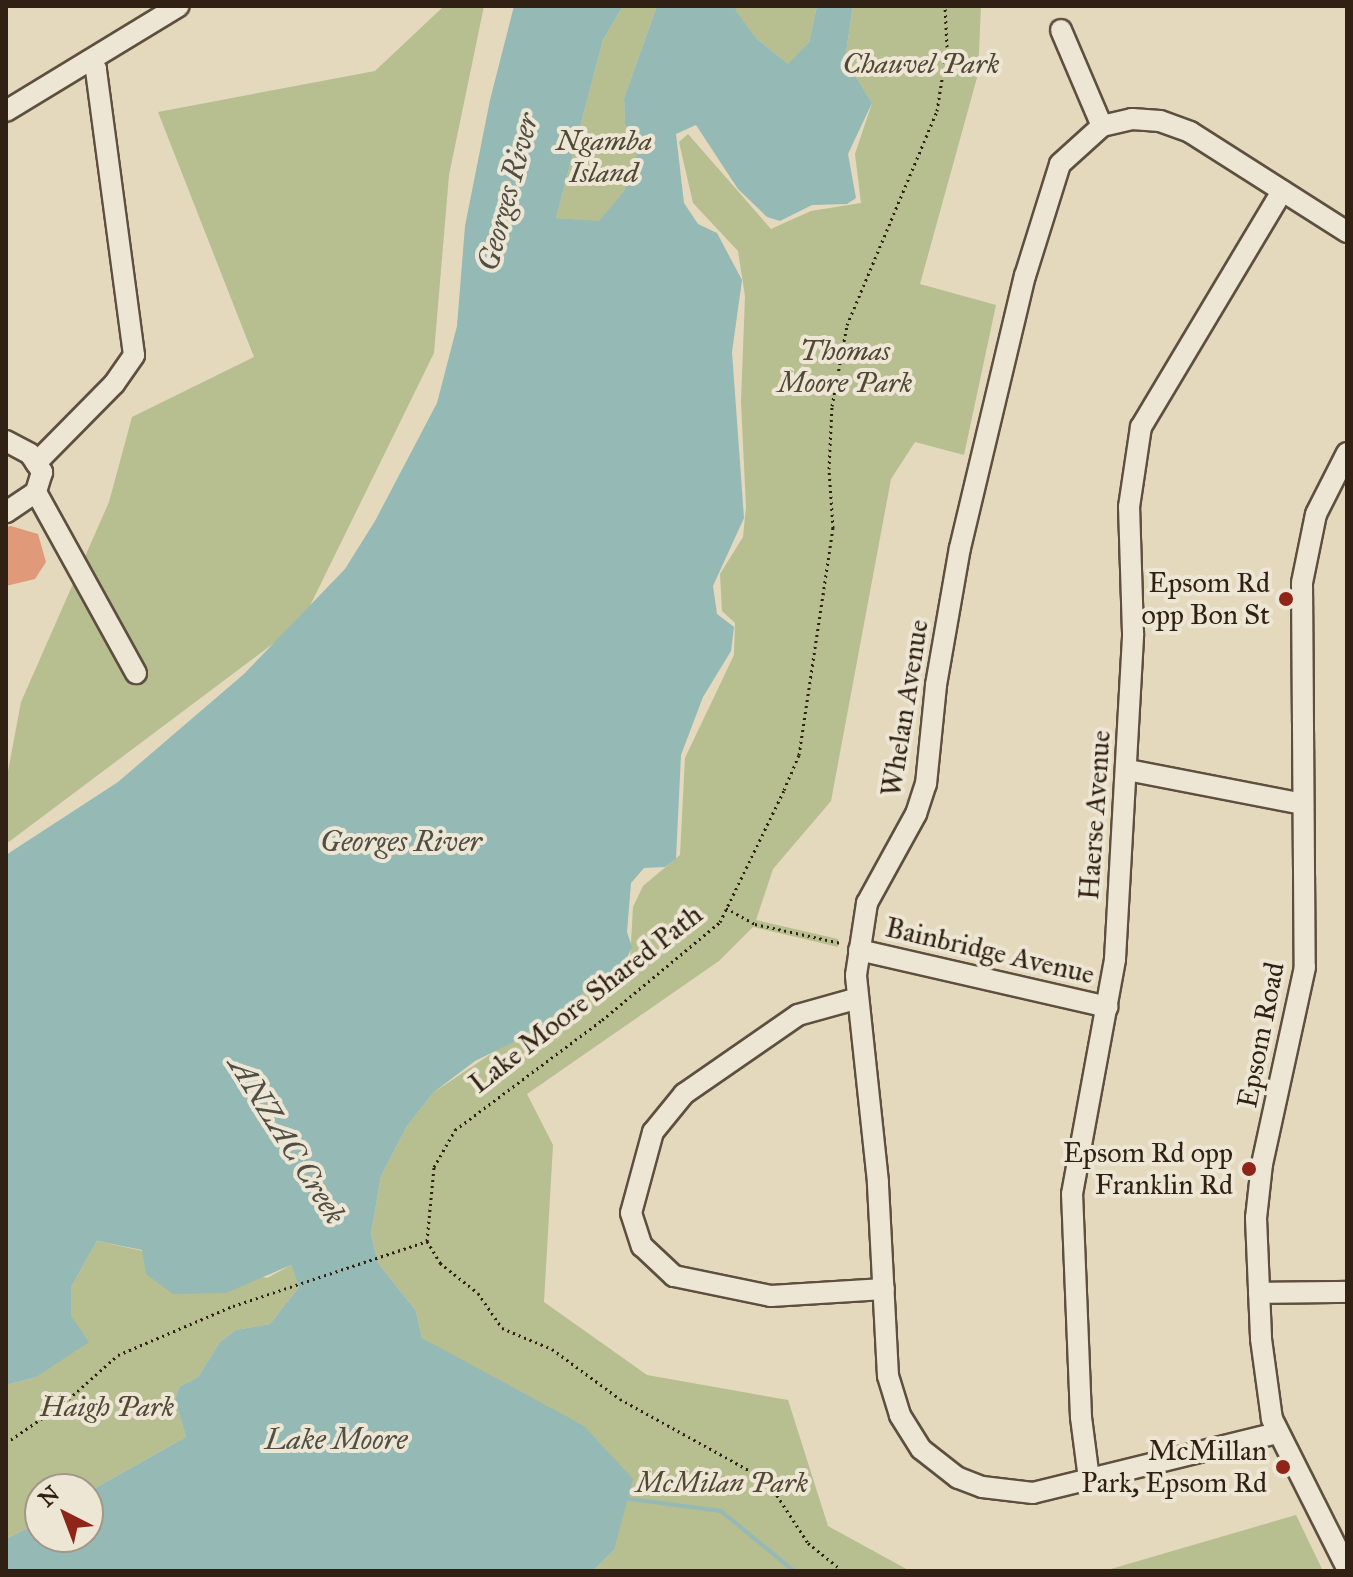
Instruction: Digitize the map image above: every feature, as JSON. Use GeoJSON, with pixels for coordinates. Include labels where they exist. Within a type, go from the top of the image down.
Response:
{"type":"FeatureCollection","features":[{"type":"Feature","properties":{"kind":"street"},"geometry":{"type":"LineString","coordinates":[[6,111],[179,6]]}},
{"type":"Feature","properties":{"kind":"street"},"geometry":{"type":"LineString","coordinates":[[1061,30],[1102,126]]}},
{"type":"Feature","properties":{"kind":"street"},"geometry":{"type":"LineString","coordinates":[[36,463],[114,384],[134,355],[96,69],[88,62]]}},
{"type":"Feature","properties":{"kind":"street","name":"Whelan Avenue"},"geometry":{"type":"LineString","coordinates":[[1277,1433],[1033,1493],[1010,1492],[958,1478],[921,1449],[900,1415],[888,1376],[878,1182],[850,946],[870,895],[916,814],[926,784],[936,685],[960,548],[1049,189],[1072,148],[1102,126],[1132,119],[1175,125],[1347,232]]}},
{"type":"Feature","properties":{"kind":"street","name":"Haerse Avenue"},"geometry":{"type":"LineString","coordinates":[[1089,1479],[1081,1417],[1072,1194],[1108,1007],[1128,770],[1133,633],[1129,507],[1141,427],[1282,191]]}},
{"type":"Feature","properties":{"kind":"street"},"geometry":{"type":"LineString","coordinates":[[6,441],[36,463],[42,472],[36,492],[6,512]]}},
{"type":"Feature","properties":{"kind":"street","name":"Epsom Road"},"geometry":{"type":"LineString","coordinates":[[1347,453],[1316,514],[1302,583],[1305,967],[1260,1180],[1259,1293],[1265,1381],[1277,1433],[1347,1568]]}},
{"type":"Feature","properties":{"kind":"street"},"geometry":{"type":"LineString","coordinates":[[36,492],[136,673]]}},
{"type":"Feature","properties":{"kind":"street"},"geometry":{"type":"LineString","coordinates":[[1128,770],[1303,804]]}},
{"type":"Feature","properties":{"kind":"street","name":"Bainbridge Avenue"},"geometry":{"type":"LineString","coordinates":[[850,946],[1108,1007]]}},
{"type":"Feature","properties":{"kind":"street"},"geometry":{"type":"LineString","coordinates":[[855,999],[798,1015],[684,1094],[653,1132],[631,1213],[642,1246],[674,1276],[771,1296],[884,1289]]}},
{"type":"Feature","properties":{"kind":"street"},"geometry":{"type":"LineString","coordinates":[[1259,1293],[1347,1292]]}},
{"type":"Feature","properties":{"kind":"path","name":"Lake Moore Shared Path"},"geometry":{"type":"LineString","coordinates":[[427,1241],[434,1167],[455,1130],[704,938],[726,908],[799,755],[833,528],[829,469],[832,406],[847,325],[937,111],[947,47],[945,6]]}},
{"type":"Feature","properties":{"kind":"path"},"geometry":{"type":"LineString","coordinates":[[726,908],[755,924],[850,946]]}},
{"type":"Feature","properties":{"kind":"path"},"geometry":{"type":"LineString","coordinates":[[6,1443],[64,1403],[118,1355],[291,1287],[427,1241],[440,1263],[478,1293],[502,1328],[552,1349],[620,1399],[767,1480],[808,1543],[843,1571]]}},
{"type":"Feature","properties":{"kind":"green space"},"geometry":{"type":"Polygon","coordinates":[[[444,6],[484,6],[449,175],[434,353],[302,622],[6,844],[6,782],[21,702],[109,502],[132,417],[254,357],[158,112],[375,71],[444,6]]]}},
{"type":"Feature","properties":{"kind":"green space","name":"Ngamba Island"},"geometry":{"type":"Polygon","coordinates":[[[623,6],[657,6],[624,98],[625,124],[637,153],[624,191],[599,222],[556,218],[603,40],[623,6]]]}},
{"type":"Feature","properties":{"kind":"green space"},"geometry":{"type":"Polygon","coordinates":[[[738,6],[817,6],[809,42],[789,65],[756,38],[734,10],[738,6]]]}},
{"type":"Feature","properties":{"kind":"green space"},"geometry":{"type":"Polygon","coordinates":[[[853,6],[981,6],[978,74],[920,284],[996,305],[964,455],[915,442],[891,479],[831,801],[773,869],[756,920],[838,939],[838,947],[753,927],[719,961],[527,1094],[553,1145],[544,1302],[647,1375],[788,1400],[828,1526],[910,1571],[593,1571],[614,1550],[503,1385],[422,1338],[416,1311],[378,1263],[371,1234],[381,1176],[407,1126],[434,1092],[630,961],[633,907],[643,886],[680,855],[685,758],[734,655],[735,623],[722,611],[720,574],[743,537],[746,507],[741,402],[745,296],[738,251],[693,203],[679,142],[688,134],[771,229],[811,211],[861,203],[855,154],[872,103],[845,59],[853,6]]]}},
{"type":"Feature","properties":{"kind":"green space","name":"Haigh Park"},"geometry":{"type":"Polygon","coordinates":[[[97,1241],[267,1278],[291,1265],[299,1287],[270,1324],[236,1330],[220,1342],[198,1377],[179,1387],[175,1400],[186,1437],[104,1483],[104,1473],[24,1473],[24,1530],[6,1539],[6,1385],[36,1377],[71,1316],[71,1287],[97,1241]]]}},
{"type":"Feature","properties":{"kind":"green space"},"geometry":{"type":"Polygon","coordinates":[[[1296,1515],[1323,1571],[1104,1571],[1296,1515]]]}},
{"type":"Feature","properties":{"kind":"water","name":"Georges River"},"geometry":{"type":"Polygon","coordinates":[[[514,6],[623,6],[603,40],[556,218],[599,221],[624,191],[637,153],[625,124],[624,98],[657,6],[738,6],[735,10],[756,38],[788,64],[809,42],[817,6],[853,6],[845,59],[872,103],[848,154],[856,198],[847,204],[812,205],[780,221],[767,217],[738,189],[696,125],[676,134],[684,203],[698,224],[717,233],[742,280],[732,352],[744,518],[713,586],[717,614],[734,627],[731,651],[703,697],[681,755],[676,859],[665,867],[644,868],[631,883],[627,932],[632,947],[626,960],[528,1035],[475,1061],[434,1092],[407,1126],[381,1176],[371,1234],[378,1263],[416,1311],[422,1338],[584,1426],[633,1479],[614,1550],[593,1571],[6,1571],[6,1539],[24,1530],[24,1553],[104,1553],[104,1483],[186,1437],[175,1400],[179,1387],[198,1377],[220,1342],[236,1330],[270,1324],[299,1287],[291,1265],[226,1293],[173,1294],[146,1274],[142,1250],[97,1241],[71,1287],[71,1316],[89,1342],[36,1377],[6,1385],[6,855],[118,782],[244,674],[345,569],[375,521],[437,403],[457,326],[465,226],[490,100],[514,6]]]}},
{"type":"Feature","properties":{"kind":"building"},"geometry":{"type":"Polygon","coordinates":[[[6,527],[38,534],[46,562],[35,579],[6,586],[6,527]]]}},
{"type":"Feature","properties":{"kind":"waterway","name":"ANZAC Creek"},"geometry":{"type":"LineString","coordinates":[[623,1498],[721,1511],[794,1571]]}},
{"type":"Feature","properties":{"kind":"place","name":"Epsom Rd opp Bon St"},"geometry":{"type":"Point","coordinates":[1286,599]}},
{"type":"Feature","properties":{"kind":"place","name":"Epsom Rd opp Franklin Rd"},"geometry":{"type":"Point","coordinates":[1249,1169]}},
{"type":"Feature","properties":{"kind":"place","name":"McMillan Park, Epsom Rd"},"geometry":{"type":"Point","coordinates":[1283,1467]}},
{"type":"Feature","properties":{"kind":"park label","name":"Chauvel Park"},"geometry":{"type":"Point","coordinates":[921,64]}},
{"type":"Feature","properties":{"kind":"park label","name":"Thomas Moore Park"},"geometry":{"type":"Point","coordinates":[845,367]}},
{"type":"Feature","properties":{"kind":"park label","name":"McMilan Park"},"geometry":{"type":"Point","coordinates":[722,1483]}},
{"type":"Feature","properties":{"kind":"water label","name":"Lake Moore"},"geometry":{"type":"Point","coordinates":[336,1439]}}]}
